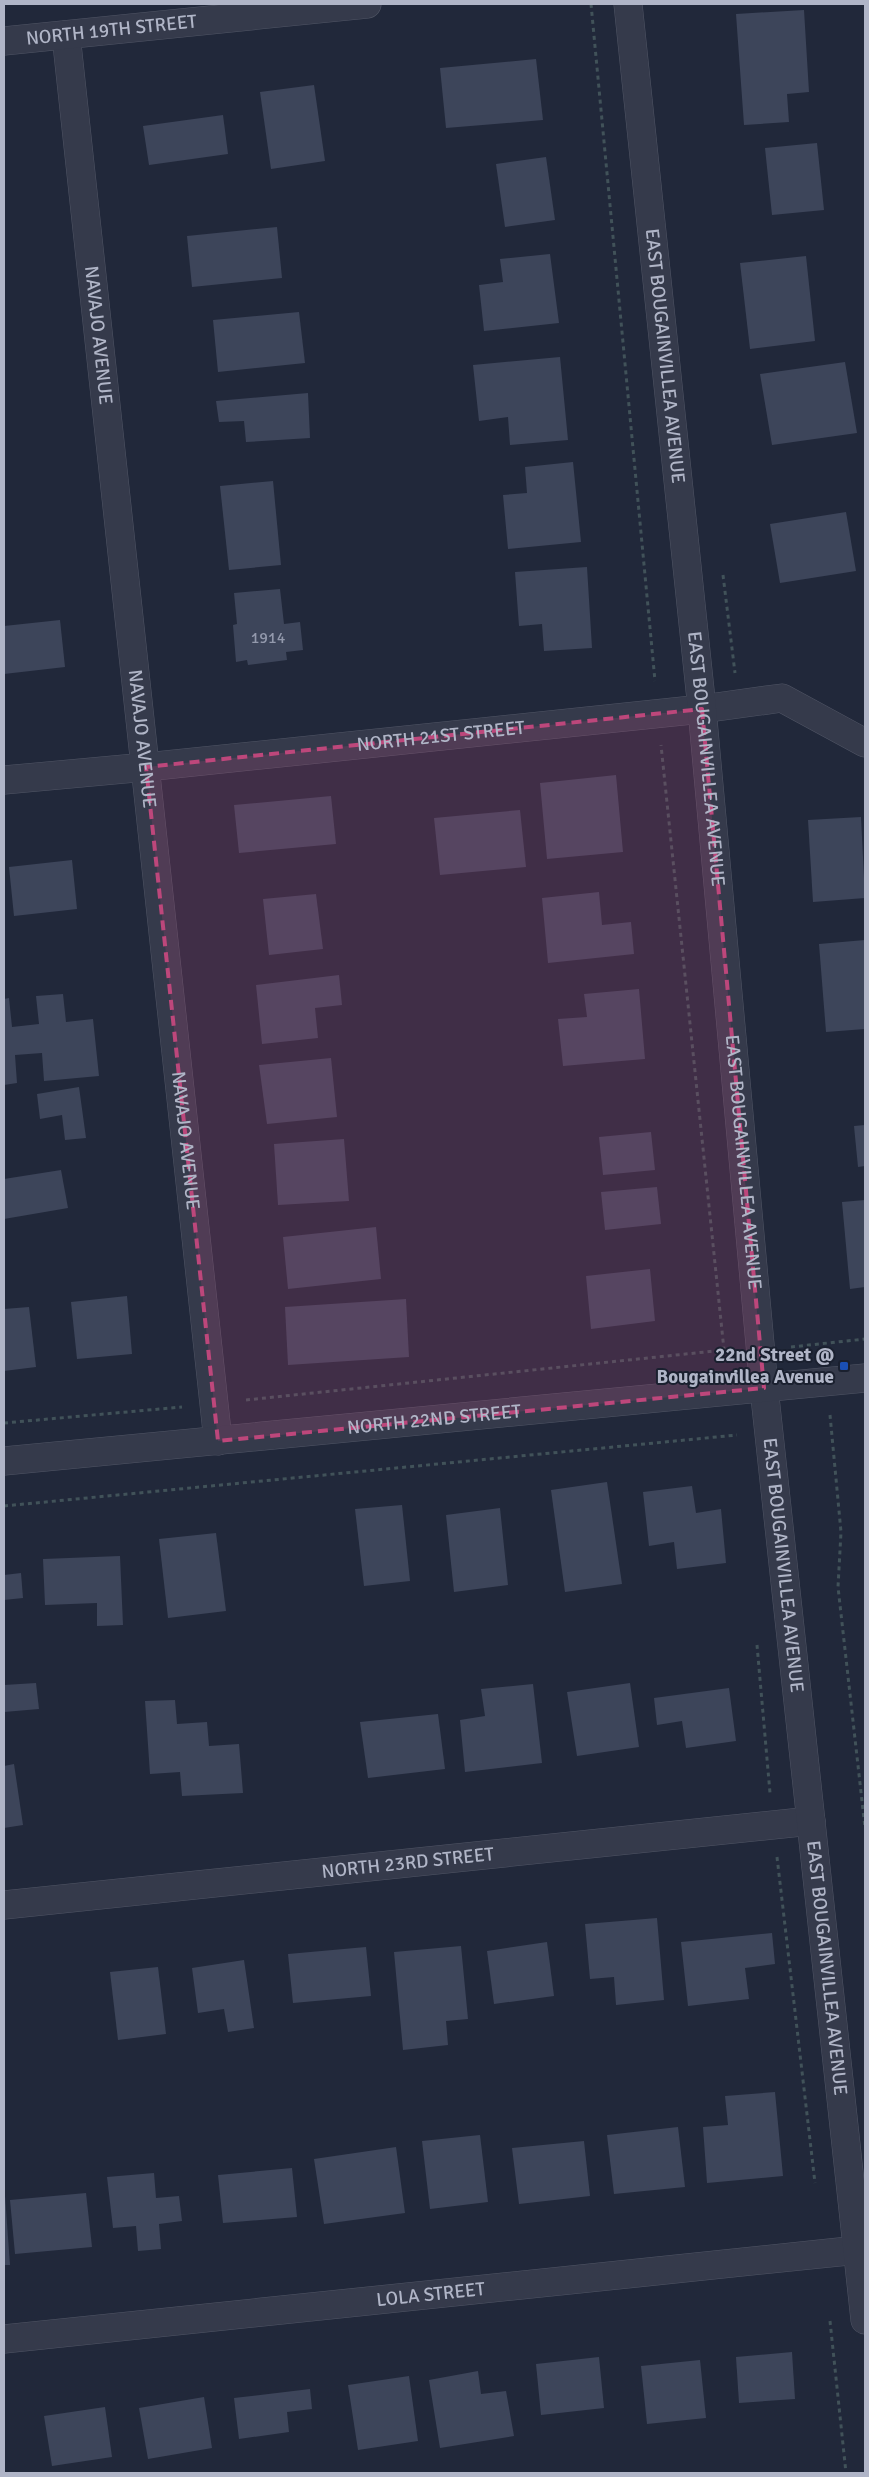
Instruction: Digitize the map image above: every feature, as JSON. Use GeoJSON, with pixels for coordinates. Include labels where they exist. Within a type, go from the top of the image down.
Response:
{"type":"FeatureCollection","features":[{"type":"Feature","properties":{"kind":"street","name":"NORTH 19TH STREET"},"geometry":{"type":"LineString","coordinates":[[4,41],[66,35],[150,15],[367,4]]}},
{"type":"Feature","properties":{"kind":"street","name":"EAST BOUGAINVILLEA AVENUE"},"geometry":{"type":"LineString","coordinates":[[628,4],[702,709],[764,1388],[865,2320]]}},
{"type":"Feature","properties":{"kind":"street","name":"NAVAJO AVENUE"},"geometry":{"type":"LineString","coordinates":[[66,35],[218,1441]]}},
{"type":"Feature","properties":{"kind":"street","name":"NORTH 21ST STREET"},"geometry":{"type":"LineString","coordinates":[[4,780],[146,768],[658,714],[782,698],[865,743]]}},
{"type":"Feature","properties":{"kind":"street","name":"NORTH 22ND STREET"},"geometry":{"type":"LineString","coordinates":[[4,1461],[865,1378]]}},
{"type":"Feature","properties":{"kind":"street","name":"NORTH 23RD STREET"},"geometry":{"type":"LineString","coordinates":[[4,1904],[811,1821]]}},
{"type":"Feature","properties":{"kind":"street","name":"LOLA STREET"},"geometry":{"type":"LineString","coordinates":[[4,2339],[858,2250]]}},
{"type":"Feature","properties":{"kind":"path"},"geometry":{"type":"LineString","coordinates":[[4,1423],[724,1350],[658,714],[591,4]]}},
{"type":"Feature","properties":{"kind":"path"},"geometry":{"type":"LineString","coordinates":[[838,1414],[829,1415],[841,1532],[838,1587],[865,1828]]}},
{"type":"Feature","properties":{"kind":"path"},"geometry":{"type":"LineString","coordinates":[[4,1506],[737,1435],[738,1444]]}},
{"type":"Feature","properties":{"kind":"path"},"geometry":{"type":"LineString","coordinates":[[756,1642],[774,1825],[815,2185]]}},
{"type":"Feature","properties":{"kind":"path"},"geometry":{"type":"LineString","coordinates":[[830,2318],[846,2473]]}},
{"type":"Feature","properties":{"kind":"highlighted area"},"geometry":{"type":"Polygon","coordinates":[[[702,709],[764,1388],[218,1441],[146,767],[702,709]]]}},
{"type":"Feature","properties":{"kind":"building"},"geometry":{"type":"Polygon","coordinates":[[[804,10],[809,92],[787,94],[789,122],[744,125],[736,14],[804,10]]]}},
{"type":"Feature","properties":{"kind":"building"},"geometry":{"type":"Polygon","coordinates":[[[536,59],[543,120],[446,128],[440,68],[536,59]]]}},
{"type":"Feature","properties":{"kind":"building"},"geometry":{"type":"Polygon","coordinates":[[[314,85],[325,161],[271,169],[260,92],[314,85]]]}},
{"type":"Feature","properties":{"kind":"building"},"geometry":{"type":"Polygon","coordinates":[[[223,115],[228,154],[149,165],[143,126],[223,115]]]}},
{"type":"Feature","properties":{"kind":"building"},"geometry":{"type":"Polygon","coordinates":[[[817,143],[824,210],[772,215],[765,148],[817,143]]]}},
{"type":"Feature","properties":{"kind":"building"},"geometry":{"type":"Polygon","coordinates":[[[546,157],[555,220],[505,227],[496,164],[546,157]]]}},
{"type":"Feature","properties":{"kind":"building"},"geometry":{"type":"Polygon","coordinates":[[[277,227],[282,278],[192,287],[187,236],[277,227]]]}},
{"type":"Feature","properties":{"kind":"building"},"geometry":{"type":"Polygon","coordinates":[[[550,254],[559,323],[484,331],[479,285],[503,282],[500,259],[550,254]]]}},
{"type":"Feature","properties":{"kind":"building"},"geometry":{"type":"Polygon","coordinates":[[[806,256],[815,341],[750,349],[740,263],[806,256]]]}},
{"type":"Feature","properties":{"kind":"building"},"geometry":{"type":"Polygon","coordinates":[[[299,312],[305,363],[218,372],[213,320],[299,312]]]}},
{"type":"Feature","properties":{"kind":"building"},"geometry":{"type":"Polygon","coordinates":[[[560,357],[568,440],[510,445],[508,417],[479,421],[473,365],[560,357]]]}},
{"type":"Feature","properties":{"kind":"building"},"geometry":{"type":"Polygon","coordinates":[[[845,362],[857,433],[772,445],[760,374],[845,362]]]}},
{"type":"Feature","properties":{"kind":"building"},"geometry":{"type":"Polygon","coordinates":[[[308,393],[310,438],[246,442],[244,421],[219,422],[216,401],[308,393]]]}},
{"type":"Feature","properties":{"kind":"building"},"geometry":{"type":"Polygon","coordinates":[[[573,462],[581,542],[508,549],[503,495],[527,493],[525,467],[573,462]]]}},
{"type":"Feature","properties":{"kind":"building"},"geometry":{"type":"Polygon","coordinates":[[[273,481],[281,565],[229,570],[220,486],[273,481]]]}},
{"type":"Feature","properties":{"kind":"building"},"geometry":{"type":"Polygon","coordinates":[[[846,512],[856,571],[780,583],[770,524],[846,512]]]}},
{"type":"Feature","properties":{"kind":"building"},"geometry":{"type":"Polygon","coordinates":[[[587,567],[592,648],[544,651],[542,624],[519,626],[515,572],[587,567]]]}},
{"type":"Feature","properties":{"kind":"building"},"geometry":{"type":"Polygon","coordinates":[[[280,589],[284,624],[300,622],[303,650],[286,652],[287,660],[248,665],[247,660],[236,662],[233,625],[237,624],[234,593],[280,589]]]}},
{"type":"Feature","properties":{"kind":"building"},"geometry":{"type":"Polygon","coordinates":[[[60,620],[65,667],[4,674],[4,626],[60,620]]]}},
{"type":"Feature","properties":{"kind":"building"},"geometry":{"type":"Polygon","coordinates":[[[616,775],[623,852],[547,859],[540,783],[616,775]]]}},
{"type":"Feature","properties":{"kind":"building"},"geometry":{"type":"Polygon","coordinates":[[[331,796],[336,844],[239,853],[234,805],[331,796]]]}},
{"type":"Feature","properties":{"kind":"building"},"geometry":{"type":"Polygon","coordinates":[[[520,810],[526,867],[440,875],[434,818],[520,810]]]}},
{"type":"Feature","properties":{"kind":"building"},"geometry":{"type":"Polygon","coordinates":[[[861,817],[865,898],[813,902],[808,820],[861,817]]]}},
{"type":"Feature","properties":{"kind":"building"},"geometry":{"type":"Polygon","coordinates":[[[72,860],[77,909],[14,916],[9,867],[72,860]]]}},
{"type":"Feature","properties":{"kind":"building"},"geometry":{"type":"Polygon","coordinates":[[[599,892],[602,925],[631,922],[634,954],[548,963],[542,898],[599,892]]]}},
{"type":"Feature","properties":{"kind":"building"},"geometry":{"type":"Polygon","coordinates":[[[316,894],[323,949],[269,955],[263,899],[316,894]]]}},
{"type":"Feature","properties":{"kind":"building"},"geometry":{"type":"Polygon","coordinates":[[[865,940],[865,1029],[826,1032],[819,944],[865,940]]]}},
{"type":"Feature","properties":{"kind":"building"},"geometry":{"type":"Polygon","coordinates":[[[339,975],[342,1005],[315,1008],[318,1038],[262,1044],[256,985],[339,975]]]}},
{"type":"Feature","properties":{"kind":"building"},"geometry":{"type":"Polygon","coordinates":[[[639,989],[645,1059],[563,1066],[558,1019],[587,1017],[584,994],[639,989]]]}},
{"type":"Feature","properties":{"kind":"building"},"geometry":{"type":"Polygon","coordinates":[[[63,994],[66,1022],[93,1019],[99,1076],[44,1081],[42,1053],[15,1055],[17,1083],[4,1085],[4,999],[9,998],[12,1027],[39,1024],[36,996],[63,994]]]}},
{"type":"Feature","properties":{"kind":"building"},"geometry":{"type":"Polygon","coordinates":[[[331,1058],[337,1117],[267,1124],[259,1065],[331,1058]]]}},
{"type":"Feature","properties":{"kind":"building"},"geometry":{"type":"Polygon","coordinates":[[[79,1087],[86,1138],[65,1140],[62,1115],[40,1119],[37,1094],[79,1087]]]}},
{"type":"Feature","properties":{"kind":"building"},"geometry":{"type":"Polygon","coordinates":[[[865,1125],[865,1166],[858,1167],[854,1126],[865,1125]]]}},
{"type":"Feature","properties":{"kind":"building"},"geometry":{"type":"Polygon","coordinates":[[[651,1132],[655,1170],[603,1175],[599,1137],[651,1132]]]}},
{"type":"Feature","properties":{"kind":"building"},"geometry":{"type":"Polygon","coordinates":[[[344,1139],[349,1201],[278,1205],[274,1144],[344,1139]]]}},
{"type":"Feature","properties":{"kind":"building"},"geometry":{"type":"Polygon","coordinates":[[[61,1170],[68,1208],[4,1219],[4,1179],[61,1170]]]}},
{"type":"Feature","properties":{"kind":"building"},"geometry":{"type":"Polygon","coordinates":[[[657,1187],[661,1224],[605,1230],[601,1192],[657,1187]]]}},
{"type":"Feature","properties":{"kind":"building"},"geometry":{"type":"Polygon","coordinates":[[[865,1200],[865,1287],[850,1289],[842,1202],[865,1200]]]}},
{"type":"Feature","properties":{"kind":"building"},"geometry":{"type":"Polygon","coordinates":[[[376,1227],[381,1279],[288,1289],[283,1237],[376,1227]]]}},
{"type":"Feature","properties":{"kind":"building"},"geometry":{"type":"Polygon","coordinates":[[[650,1269],[655,1321],[591,1329],[586,1276],[650,1269]]]}},
{"type":"Feature","properties":{"kind":"building"},"geometry":{"type":"Polygon","coordinates":[[[127,1296],[132,1354],[77,1359],[71,1302],[127,1296]]]}},
{"type":"Feature","properties":{"kind":"building"},"geometry":{"type":"Polygon","coordinates":[[[406,1299],[409,1357],[288,1365],[285,1307],[406,1299]]]}},
{"type":"Feature","properties":{"kind":"building"},"geometry":{"type":"Polygon","coordinates":[[[29,1307],[36,1367],[4,1371],[4,1309],[29,1307]]]}},
{"type":"Feature","properties":{"kind":"building"},"geometry":{"type":"Polygon","coordinates":[[[607,1482],[622,1584],[565,1592],[551,1490],[607,1482]]]}},
{"type":"Feature","properties":{"kind":"building"},"geometry":{"type":"Polygon","coordinates":[[[692,1486],[696,1513],[721,1509],[726,1563],[677,1569],[674,1542],[649,1546],[643,1492],[692,1486]]]}},
{"type":"Feature","properties":{"kind":"building"},"geometry":{"type":"Polygon","coordinates":[[[402,1505],[410,1581],[364,1586],[355,1509],[402,1505]]]}},
{"type":"Feature","properties":{"kind":"building"},"geometry":{"type":"Polygon","coordinates":[[[500,1508],[508,1585],[454,1592],[446,1515],[500,1508]]]}},
{"type":"Feature","properties":{"kind":"building"},"geometry":{"type":"Polygon","coordinates":[[[216,1533],[226,1611],[168,1618],[159,1539],[216,1533]]]}},
{"type":"Feature","properties":{"kind":"building"},"geometry":{"type":"Polygon","coordinates":[[[120,1556],[123,1625],[97,1626],[97,1603],[45,1605],[43,1559],[120,1556]]]}},
{"type":"Feature","properties":{"kind":"building"},"geometry":{"type":"Polygon","coordinates":[[[21,1573],[23,1598],[4,1600],[4,1575],[21,1573]]]}},
{"type":"Feature","properties":{"kind":"building"},"geometry":{"type":"Polygon","coordinates":[[[36,1683],[39,1709],[4,1712],[4,1685],[36,1683]]]}},
{"type":"Feature","properties":{"kind":"building"},"geometry":{"type":"Polygon","coordinates":[[[630,1683],[639,1747],[577,1756],[567,1692],[630,1683]]]}},
{"type":"Feature","properties":{"kind":"building"},"geometry":{"type":"Polygon","coordinates":[[[533,1684],[542,1763],[465,1772],[460,1720],[485,1716],[481,1689],[533,1684]]]}},
{"type":"Feature","properties":{"kind":"building"},"geometry":{"type":"Polygon","coordinates":[[[729,1688],[736,1741],[686,1748],[682,1721],[657,1725],[654,1698],[729,1688]]]}},
{"type":"Feature","properties":{"kind":"building"},"geometry":{"type":"Polygon","coordinates":[[[175,1700],[177,1724],[207,1722],[209,1746],[239,1744],[243,1793],[182,1796],[180,1772],[150,1774],[145,1701],[175,1700]]]}},
{"type":"Feature","properties":{"kind":"building"},"geometry":{"type":"Polygon","coordinates":[[[438,1714],[445,1769],[368,1778],[360,1722],[438,1714]]]}},
{"type":"Feature","properties":{"kind":"building"},"geometry":{"type":"Polygon","coordinates":[[[14,1764],[23,1825],[4,1828],[4,1766],[14,1764]]]}},
{"type":"Feature","properties":{"kind":"building"},"geometry":{"type":"Polygon","coordinates":[[[657,1918],[664,2000],[616,2005],[614,1977],[590,1979],[585,1924],[657,1918]]]}},
{"type":"Feature","properties":{"kind":"building"},"geometry":{"type":"Polygon","coordinates":[[[772,1933],[775,1964],[745,1968],[749,1999],[688,2006],[681,1942],[772,1933]]]}},
{"type":"Feature","properties":{"kind":"building"},"geometry":{"type":"Polygon","coordinates":[[[547,1942],[554,1996],[494,2004],[487,1951],[547,1942]]]}},
{"type":"Feature","properties":{"kind":"building"},"geometry":{"type":"Polygon","coordinates":[[[461,1946],[468,2019],[446,2021],[448,2045],[403,2050],[394,1952],[461,1946]]]}},
{"type":"Feature","properties":{"kind":"building"},"geometry":{"type":"Polygon","coordinates":[[[366,1947],[371,1996],[293,2003],[288,1954],[366,1947]]]}},
{"type":"Feature","properties":{"kind":"building"},"geometry":{"type":"Polygon","coordinates":[[[244,1960],[254,2028],[228,2032],[224,2009],[198,2013],[192,1968],[244,1960]]]}},
{"type":"Feature","properties":{"kind":"building"},"geometry":{"type":"Polygon","coordinates":[[[158,1967],[166,2034],[118,2040],[110,1972],[158,1967]]]}},
{"type":"Feature","properties":{"kind":"building"},"geometry":{"type":"Polygon","coordinates":[[[775,2092],[783,2176],[707,2183],[703,2127],[728,2125],[725,2096],[775,2092]]]}},
{"type":"Feature","properties":{"kind":"building"},"geometry":{"type":"Polygon","coordinates":[[[678,2127],[685,2187],[614,2194],[607,2135],[678,2127]]]}},
{"type":"Feature","properties":{"kind":"building"},"geometry":{"type":"Polygon","coordinates":[[[480,2135],[488,2202],[430,2209],[422,2141],[480,2135]]]}},
{"type":"Feature","properties":{"kind":"building"},"geometry":{"type":"Polygon","coordinates":[[[584,2141],[590,2196],[519,2204],[512,2148],[584,2141]]]}},
{"type":"Feature","properties":{"kind":"building"},"geometry":{"type":"Polygon","coordinates":[[[396,2147],[405,2213],[324,2224],[314,2159],[396,2147]]]}},
{"type":"Feature","properties":{"kind":"building"},"geometry":{"type":"Polygon","coordinates":[[[292,2168],[297,2217],[223,2223],[218,2175],[292,2168]]]}},
{"type":"Feature","properties":{"kind":"building"},"geometry":{"type":"Polygon","coordinates":[[[154,2173],[156,2198],[179,2196],[182,2221],[159,2224],[161,2249],[138,2251],[136,2226],[113,2228],[107,2177],[154,2173]]]}},
{"type":"Feature","properties":{"kind":"building"},"geometry":{"type":"Polygon","coordinates":[[[4,2182],[10,2265],[4,2265],[4,2182]]]}},
{"type":"Feature","properties":{"kind":"building"},"geometry":{"type":"Polygon","coordinates":[[[86,2193],[92,2247],[15,2254],[10,2200],[86,2193]]]}},
{"type":"Feature","properties":{"kind":"building"},"geometry":{"type":"Polygon","coordinates":[[[792,2352],[795,2399],[739,2403],[736,2357],[792,2352]]]}},
{"type":"Feature","properties":{"kind":"building"},"geometry":{"type":"Polygon","coordinates":[[[599,2357],[604,2408],[541,2415],[536,2364],[599,2357]]]}},
{"type":"Feature","properties":{"kind":"building"},"geometry":{"type":"Polygon","coordinates":[[[700,2360],[706,2418],[647,2424],[641,2366],[700,2360]]]}},
{"type":"Feature","properties":{"kind":"building"},"geometry":{"type":"Polygon","coordinates":[[[478,2371],[481,2394],[506,2391],[514,2436],[440,2448],[429,2380],[478,2371]]]}},
{"type":"Feature","properties":{"kind":"building"},"geometry":{"type":"Polygon","coordinates":[[[409,2376],[418,2441],[358,2450],[348,2385],[409,2376]]]}},
{"type":"Feature","properties":{"kind":"building"},"geometry":{"type":"Polygon","coordinates":[[[310,2389],[312,2409],[287,2412],[289,2432],[239,2439],[234,2398],[310,2389]]]}},
{"type":"Feature","properties":{"kind":"building"},"geometry":{"type":"Polygon","coordinates":[[[204,2397],[212,2448],[148,2459],[139,2408],[204,2397]]]}},
{"type":"Feature","properties":{"kind":"building"},"geometry":{"type":"Polygon","coordinates":[[[105,2407],[112,2457],[52,2466],[44,2416],[105,2407]]]}},
{"type":"Feature","properties":{"kind":"place","name":"22nd Street @ Bougainvillea Avenue"},"geometry":{"type":"Point","coordinates":[844,1366]}}]}
